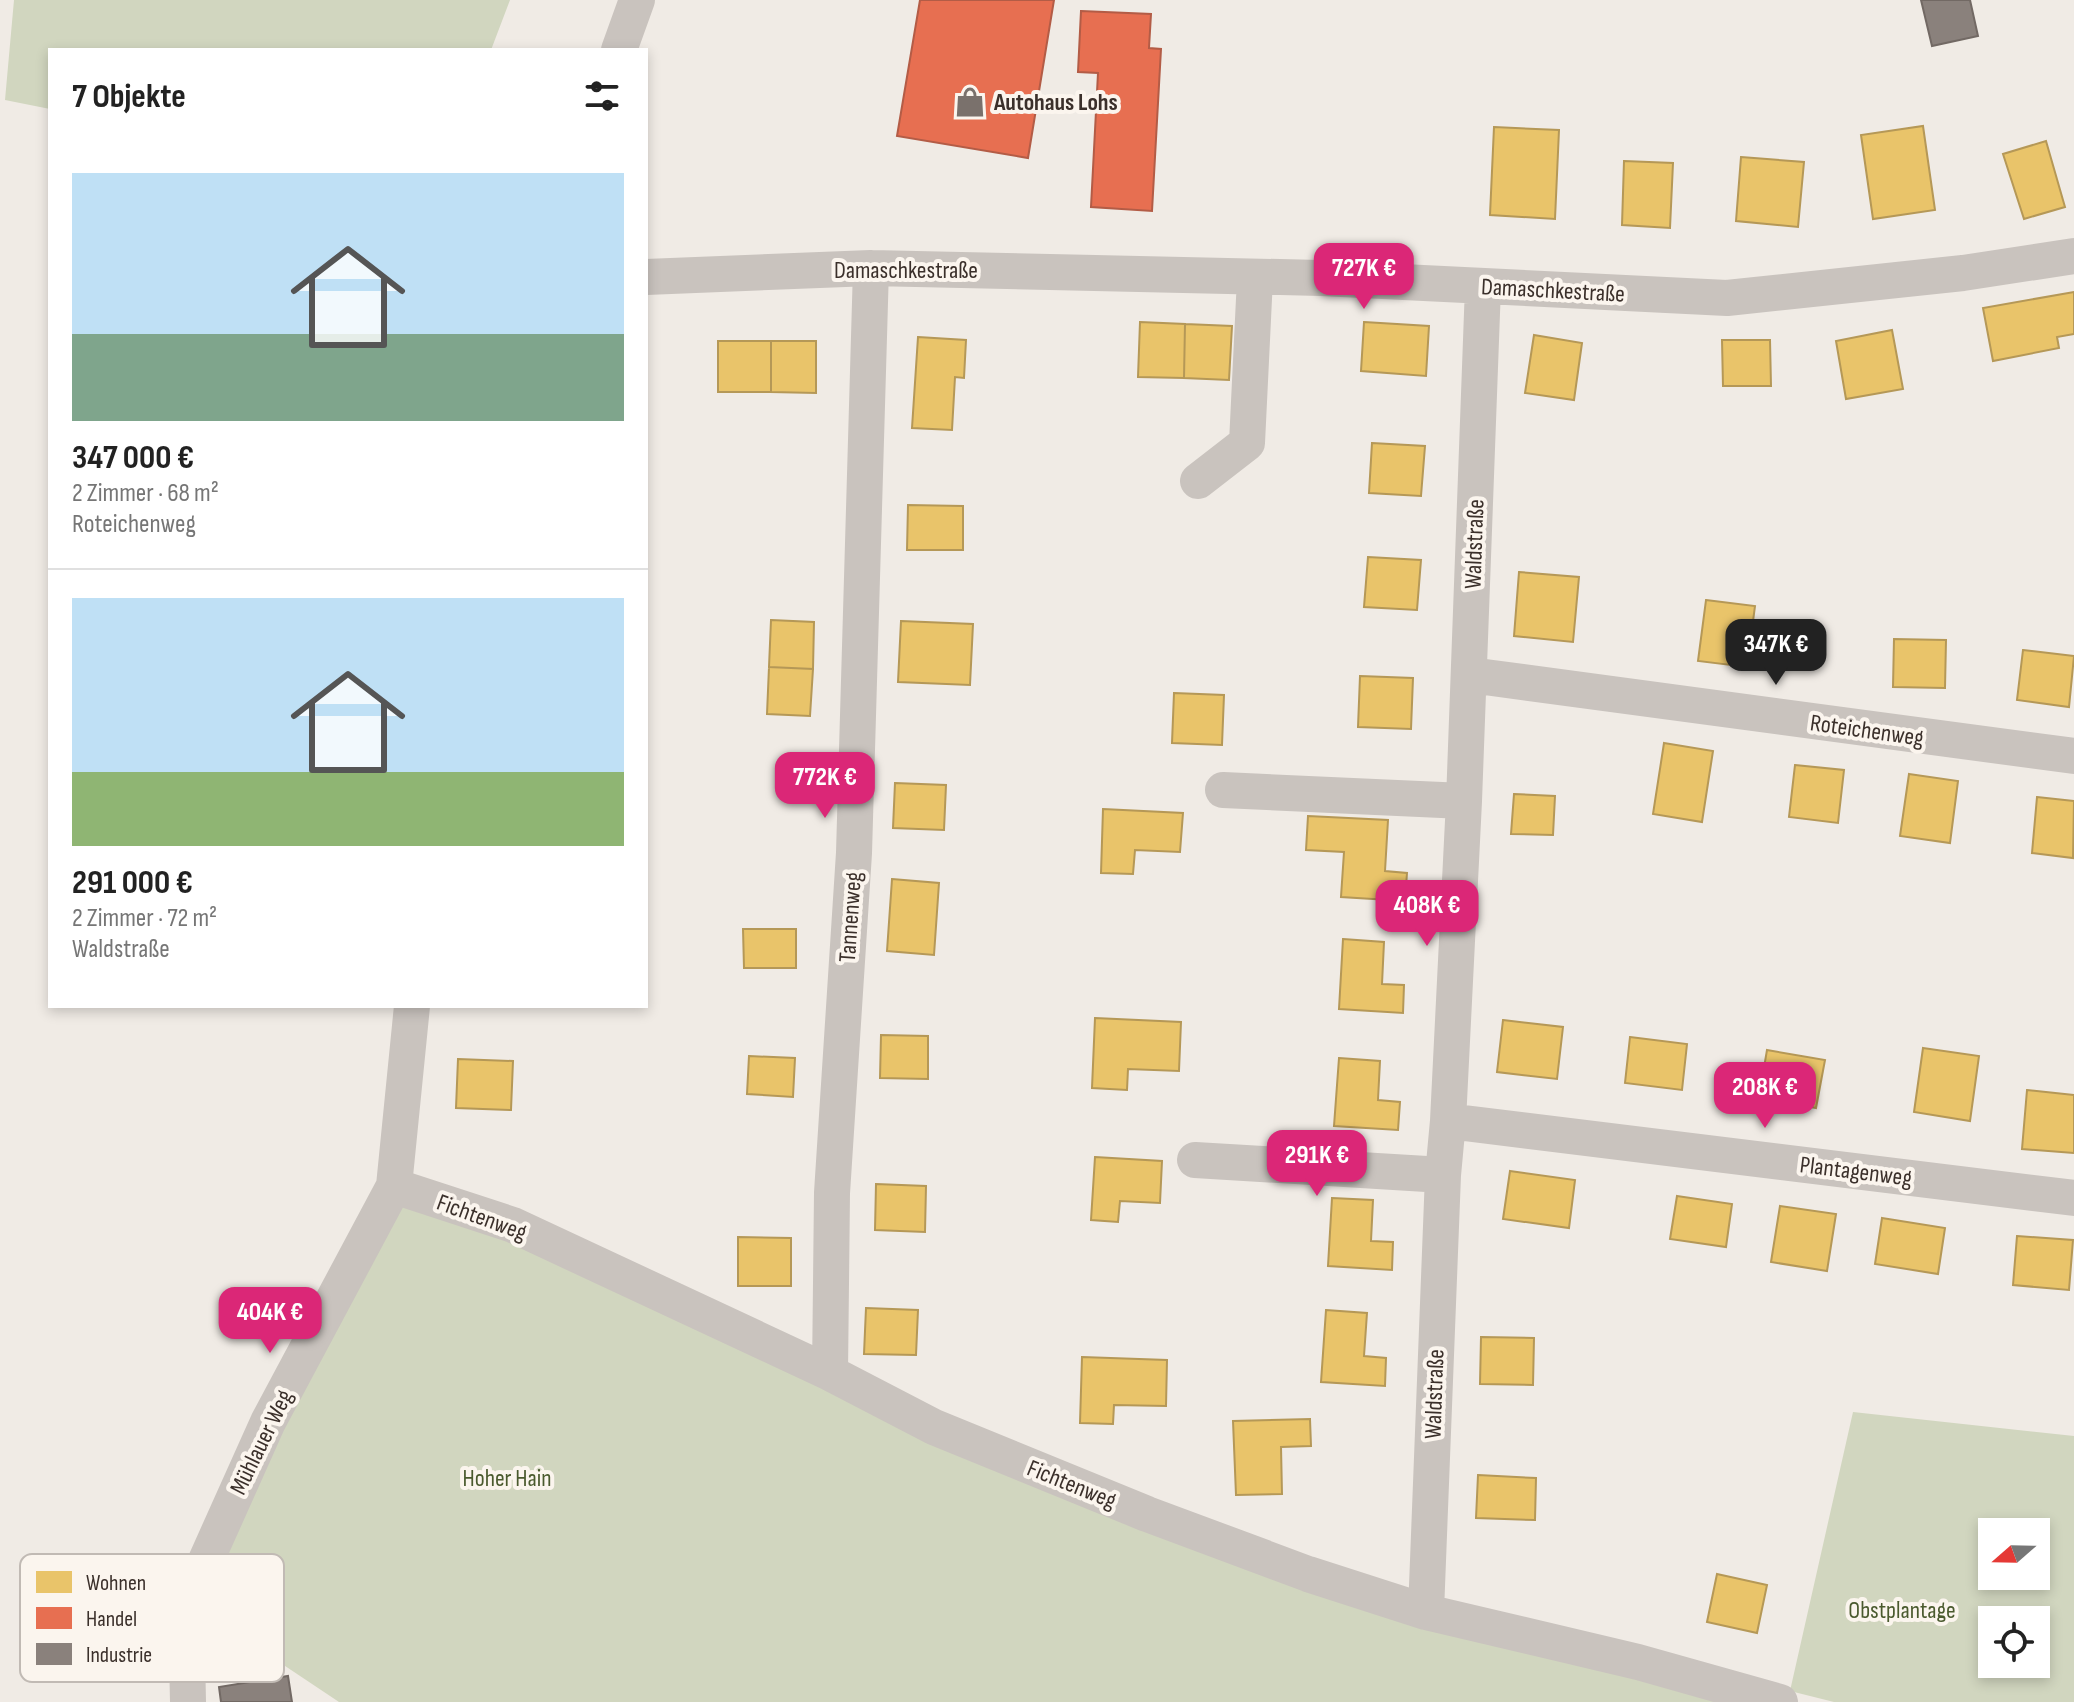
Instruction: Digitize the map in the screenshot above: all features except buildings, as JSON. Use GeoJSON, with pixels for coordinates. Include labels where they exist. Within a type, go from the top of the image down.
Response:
{"type":"FeatureCollection","features":[{"type":"Feature","properties":{"kind":"street"},"geometry":{"type":"LineString","coordinates":[[620,48],[637,0]]}},
{"type":"Feature","properties":{"kind":"street","name":"Damaschkestraße"},"geometry":{"type":"LineString","coordinates":[[648,277],[871,268],[1321,278],[1727,298],[1963,273],[2074,256]]}},
{"type":"Feature","properties":{"kind":"street","name":"Tannenweg"},"geometry":{"type":"LineString","coordinates":[[830,1373],[832,1193],[854,853],[871,268]]}},
{"type":"Feature","properties":{"kind":"street"},"geometry":{"type":"LineString","coordinates":[[1198,481],[1247,443],[1255,278]]}},
{"type":"Feature","properties":{"kind":"street","name":"Waldstraße"},"geometry":{"type":"LineString","coordinates":[[1426,1612],[1443,1175],[1470,675],[1483,286]]}},
{"type":"Feature","properties":{"kind":"street","name":"Roteichenweg"},"geometry":{"type":"LineString","coordinates":[[1470,675],[2074,756]]}},
{"type":"Feature","properties":{"kind":"street"},"geometry":{"type":"LineString","coordinates":[[1223,790],[1464,801]]}},
{"type":"Feature","properties":{"kind":"street","name":"Mühlauer Weg"},"geometry":{"type":"LineString","coordinates":[[209,1554],[268,1422],[394,1186],[412,1008]]}},
{"type":"Feature","properties":{"kind":"street","name":"Plantagenweg"},"geometry":{"type":"LineString","coordinates":[[1448,1121],[2074,1198]]}},
{"type":"Feature","properties":{"kind":"street"},"geometry":{"type":"LineString","coordinates":[[1195,1160],[1443,1175]]}},
{"type":"Feature","properties":{"kind":"street","name":"Fichtenweg"},"geometry":{"type":"LineString","coordinates":[[394,1186],[513,1225],[830,1373],[934,1427],[1147,1514],[1308,1574],[1426,1612],[1638,1662],[1780,1702]]}},
{"type":"Feature","properties":{"kind":"street","name":"Mühlauer Weg"},"geometry":{"type":"LineString","coordinates":[[188,1682],[188,1702]]}},
{"type":"Feature","properties":{"kind":"green space"},"geometry":{"type":"Polygon","coordinates":[[[14,0],[510,0],[492,48],[48,48],[48,109],[5,100],[14,0]]]}},
{"type":"Feature","properties":{"kind":"green space","name":"Hoher Hain"},"geometry":{"type":"Polygon","coordinates":[[[394,1186],[1147,1515],[1779,1702],[339,1702],[284,1665],[284,1554],[226,1554],[394,1186]]]}},
{"type":"Feature","properties":{"kind":"green space","name":"Obstplantage"},"geometry":{"type":"Polygon","coordinates":[[[1853,1412],[2074,1436],[2074,1702],[1834,1702],[1790,1691],[1853,1412]]]}},
{"type":"Feature","properties":{"kind":"place","name":"Autohaus Lohs"},"geometry":{"type":"Point","coordinates":[970,102]}}]}
